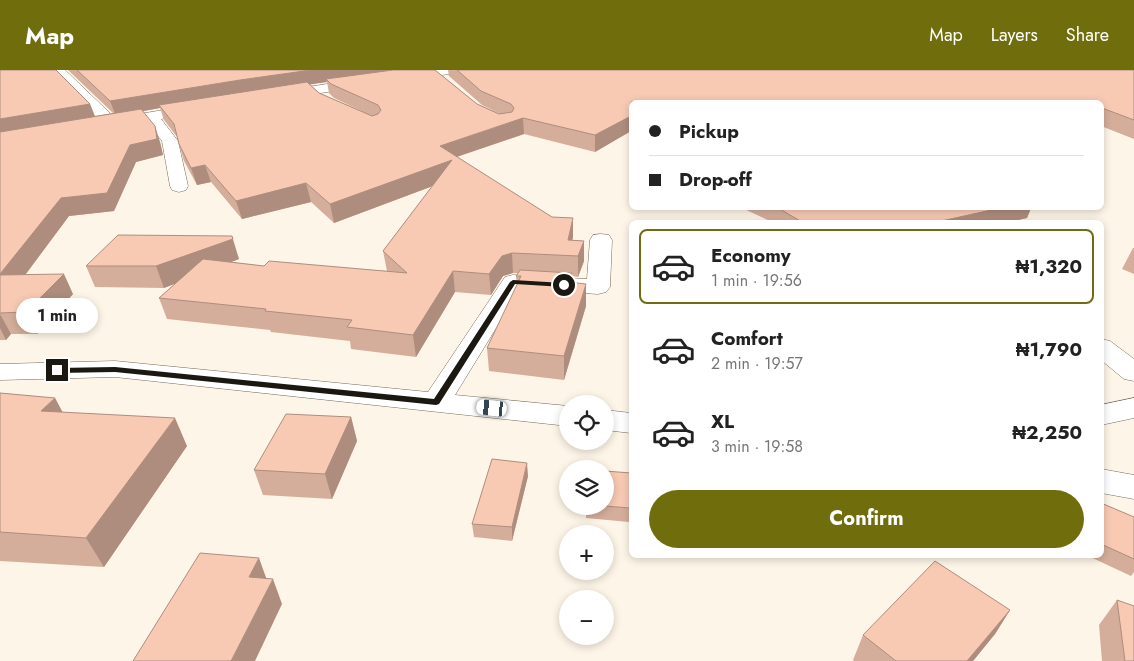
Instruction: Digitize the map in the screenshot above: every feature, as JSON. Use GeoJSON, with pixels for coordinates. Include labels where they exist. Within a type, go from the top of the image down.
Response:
{"type":"FeatureCollection","features":[{"type":"Feature","properties":{"kind":"street"},"geometry":{"type":"LineString","coordinates":[[58,70],[111,123]]}},
{"type":"Feature","properties":{"kind":"street"},"geometry":{"type":"LineString","coordinates":[[262,98],[433,72],[448,77]]}},
{"type":"Feature","properties":{"kind":"street"},"geometry":{"type":"LineString","coordinates":[[315,90],[328,103]]}},
{"type":"Feature","properties":{"kind":"street"},"geometry":{"type":"LineString","coordinates":[[93,126],[216,105]]}},
{"type":"Feature","properties":{"kind":"street"},"geometry":{"type":"LineString","coordinates":[[150,116],[170,140],[179,186]]}},
{"type":"Feature","properties":{"kind":"street"},"geometry":{"type":"LineString","coordinates":[[436,402],[513,282],[598,287],[601,240]]}},
{"type":"Feature","properties":{"kind":"street"},"geometry":{"type":"LineString","coordinates":[[1104,349],[1134,373]]}},
{"type":"Feature","properties":{"kind":"street"},"geometry":{"type":"LineString","coordinates":[[0,372],[115,369],[559,415]]}},
{"type":"Feature","properties":{"kind":"street"},"geometry":{"type":"LineString","coordinates":[[1104,414],[1134,408]]}},
{"type":"Feature","properties":{"kind":"street"},"geometry":{"type":"LineString","coordinates":[[614,421],[629,423]]}},
{"type":"Feature","properties":{"kind":"street"},"geometry":{"type":"LineString","coordinates":[[1104,482],[1134,487]]}},
{"type":"Feature","properties":{"kind":"building"},"geometry":{"type":"Polygon","coordinates":[[[0,70],[56,70],[90,104],[0,119],[0,70]]]}},
{"type":"Feature","properties":{"kind":"building"},"geometry":{"type":"Polygon","coordinates":[[[77,70],[311,70],[110,101],[77,70]]]}},
{"type":"Feature","properties":{"kind":"building"},"geometry":{"type":"Polygon","coordinates":[[[393,70],[435,70],[477,104],[499,114],[512,112],[514,108],[511,104],[481,91],[457,70],[1134,70],[1134,120],[1104,109],[1104,100],[629,100],[629,117],[595,135],[523,118],[440,146],[552,217],[573,218],[568,240],[584,241],[578,256],[512,253],[502,256],[489,274],[453,271],[413,335],[347,327],[352,320],[159,298],[203,259],[264,266],[269,261],[407,273],[383,251],[452,160],[330,204],[306,183],[236,201],[205,165],[191,168],[179,144],[174,124],[159,105],[307,82],[319,93],[372,116],[378,114],[381,110],[378,105],[331,84],[326,79],[393,70]]]}},
{"type":"Feature","properties":{"kind":"building"},"geometry":{"type":"Polygon","coordinates":[[[141,109],[155,126],[157,139],[130,145],[107,193],[61,198],[0,274],[0,132],[141,109]]]}},
{"type":"Feature","properties":{"kind":"building"},"geometry":{"type":"Polygon","coordinates":[[[781,210],[991,210],[946,220],[799,220],[781,210]]]}},
{"type":"Feature","properties":{"kind":"building"},"geometry":{"type":"Polygon","coordinates":[[[118,235],[232,236],[233,239],[156,266],[86,266],[118,235]]]}},
{"type":"Feature","properties":{"kind":"building"},"geometry":{"type":"Polygon","coordinates":[[[520,270],[572,273],[568,282],[586,284],[564,356],[487,348],[521,276],[516,276],[520,270]]]}},
{"type":"Feature","properties":{"kind":"building"},"geometry":{"type":"Polygon","coordinates":[[[64,274],[26,312],[0,313],[0,275],[64,274]]]}},
{"type":"Feature","properties":{"kind":"building"},"geometry":{"type":"Polygon","coordinates":[[[0,393],[55,398],[41,411],[175,418],[86,538],[0,532],[0,393]]]}},
{"type":"Feature","properties":{"kind":"building"},"geometry":{"type":"Polygon","coordinates":[[[286,414],[351,417],[325,474],[254,470],[286,414]]]}},
{"type":"Feature","properties":{"kind":"building"},"geometry":{"type":"Polygon","coordinates":[[[492,459],[527,463],[512,527],[472,524],[492,459]]]}},
{"type":"Feature","properties":{"kind":"building"},"geometry":{"type":"Polygon","coordinates":[[[614,472],[629,473],[629,508],[614,507],[614,472]]]}},
{"type":"Feature","properties":{"kind":"building"},"geometry":{"type":"Polygon","coordinates":[[[1104,504],[1134,517],[1134,559],[1104,545],[1104,504]]]}},
{"type":"Feature","properties":{"kind":"building"},"geometry":{"type":"Polygon","coordinates":[[[200,553],[259,558],[249,577],[273,579],[231,661],[133,661],[200,553]]]}},
{"type":"Feature","properties":{"kind":"building"},"geometry":{"type":"Polygon","coordinates":[[[935,561],[1010,610],[967,661],[896,661],[863,635],[935,561]]]}},
{"type":"Feature","properties":{"kind":"building"},"geometry":{"type":"Polygon","coordinates":[[[1117,600],[1134,606],[1134,661],[1125,661],[1117,600]]]}},
{"type":"Feature","properties":{"kind":"route"},"geometry":{"type":"LineString","coordinates":[[57,370],[115,369],[436,402],[513,282],[564,285]]}}]}
